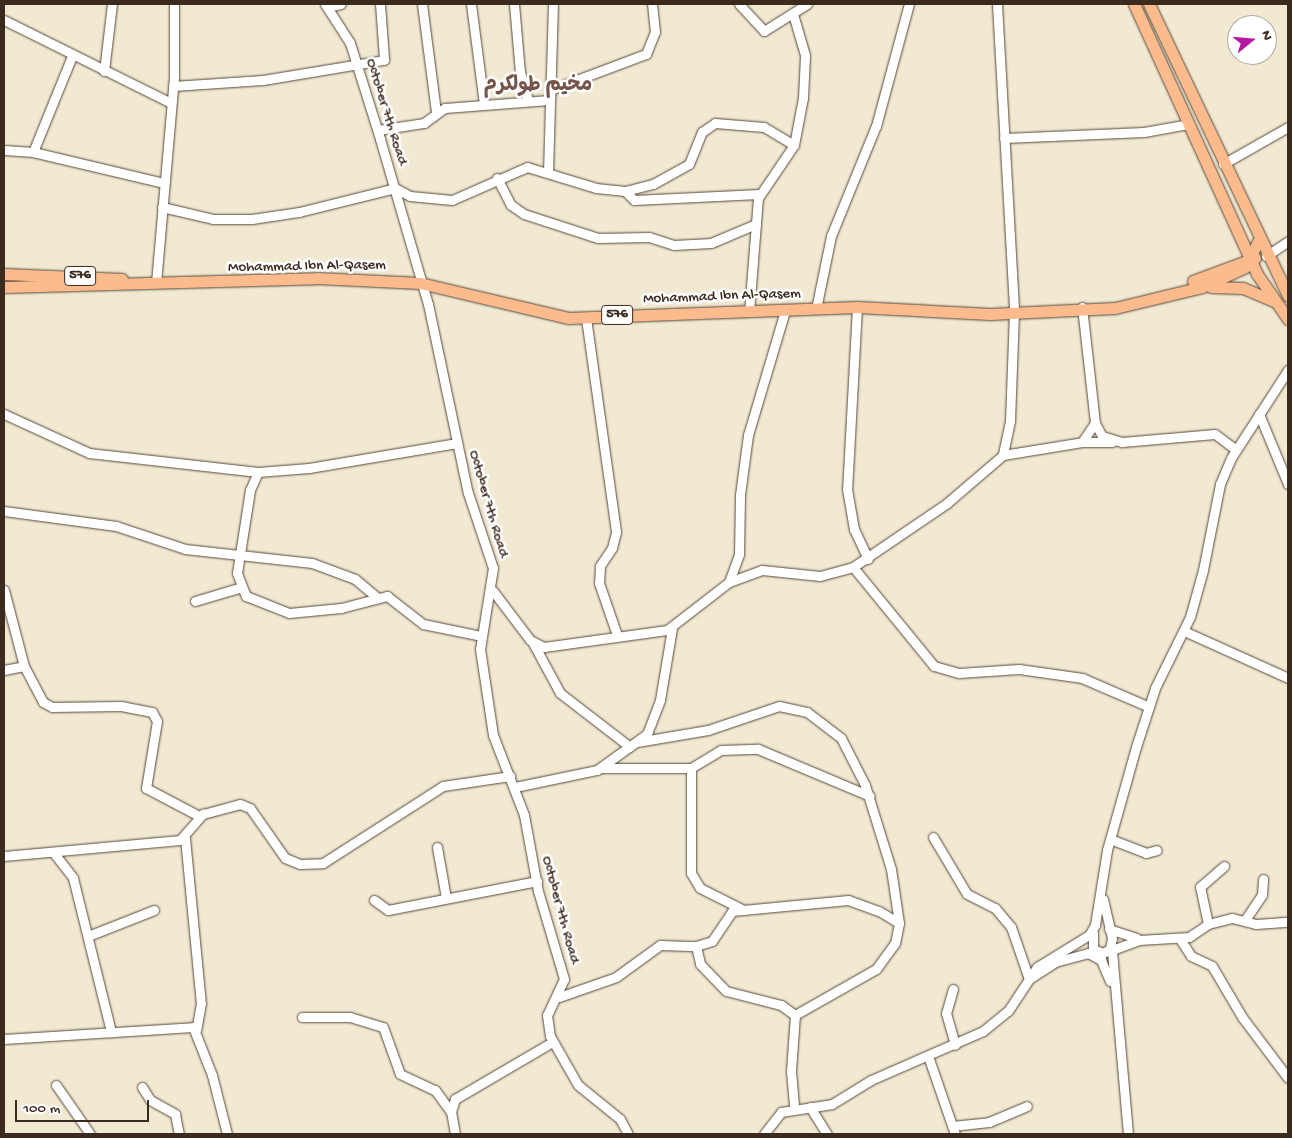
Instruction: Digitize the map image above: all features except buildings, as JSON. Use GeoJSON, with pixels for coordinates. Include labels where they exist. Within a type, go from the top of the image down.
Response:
{"type":"FeatureCollection","features":[{"type":"Feature","properties":{"kind":"main road"},"geometry":{"type":"LineString","coordinates":[[1134,4],[1235,226],[1274,301],[1288,319]]}},
{"type":"Feature","properties":{"kind":"main road"},"geometry":{"type":"LineString","coordinates":[[1149,4],[1258,241],[1288,296]]}},
{"type":"Feature","properties":{"kind":"main road"},"geometry":{"type":"LineString","coordinates":[[1233,265],[1235,226]]}},
{"type":"Feature","properties":{"kind":"main road"},"geometry":{"type":"LineString","coordinates":[[1082,307],[1115,308],[1202,287],[1232,276],[1252,259],[1258,241]]}},
{"type":"Feature","properties":{"kind":"main road"},"geometry":{"type":"LineString","coordinates":[[1082,307],[1174,287],[1252,259],[1274,271]]}},
{"type":"Feature","properties":{"kind":"main road","name":"Mohammad Ibn Al-Qasem"},"geometry":{"type":"LineString","coordinates":[[4,274],[156,283]]}},
{"type":"Feature","properties":{"kind":"main road","name":"Mohammad Ibn Al-Qasem"},"geometry":{"type":"LineString","coordinates":[[4,287],[317,278],[423,284],[535,312],[586,318],[857,307],[1014,312],[1082,307]]}},
{"type":"Feature","properties":{"kind":"main road"},"geometry":{"type":"LineString","coordinates":[[1202,287],[1243,288],[1274,301]]}},
{"type":"Feature","properties":{"kind":"street"},"geometry":{"type":"LineString","coordinates":[[104,71],[112,4]]}},
{"type":"Feature","properties":{"kind":"street"},"geometry":{"type":"LineString","coordinates":[[156,283],[173,86],[174,4]]}},
{"type":"Feature","properties":{"kind":"street"},"geometry":{"type":"LineString","coordinates":[[326,5],[341,4]]}},
{"type":"Feature","properties":{"kind":"street"},"geometry":{"type":"LineString","coordinates":[[173,86],[217,85],[357,67],[384,59],[380,4]]}},
{"type":"Feature","properties":{"kind":"street"},"geometry":{"type":"LineString","coordinates":[[422,4],[436,112]]}},
{"type":"Feature","properties":{"kind":"street"},"geometry":{"type":"LineString","coordinates":[[471,4],[484,104]]}},
{"type":"Feature","properties":{"kind":"street"},"geometry":{"type":"LineString","coordinates":[[514,4],[520,72],[528,100]]}},
{"type":"Feature","properties":{"kind":"street"},"geometry":{"type":"LineString","coordinates":[[548,172],[553,4]]}},
{"type":"Feature","properties":{"kind":"street"},"geometry":{"type":"LineString","coordinates":[[378,130],[424,123],[436,112],[484,104],[528,100],[550,95],[646,54],[655,32],[652,4]]}},
{"type":"Feature","properties":{"kind":"street"},"geometry":{"type":"LineString","coordinates":[[739,4],[764,32],[806,4]]}},
{"type":"Feature","properties":{"kind":"street"},"geometry":{"type":"LineString","coordinates":[[816,309],[830,236],[876,126],[909,4]]}},
{"type":"Feature","properties":{"kind":"street"},"geometry":{"type":"LineString","coordinates":[[997,4],[1014,312],[1010,421],[1003,455]]}},
{"type":"Feature","properties":{"kind":"street","name":"October 7th Road"},"geometry":{"type":"LineString","coordinates":[[326,5],[350,43],[378,130],[423,284],[457,443],[493,568],[493,591],[480,636],[493,735],[515,786],[537,881],[564,979],[559,997],[547,1015],[552,1042],[578,1085],[620,1119],[628,1134]]}},
{"type":"Feature","properties":{"kind":"street"},"geometry":{"type":"LineString","coordinates":[[749,312],[759,194],[794,145],[805,55],[793,14]]}},
{"type":"Feature","properties":{"kind":"street"},"geometry":{"type":"LineString","coordinates":[[4,20],[72,56],[171,103]]}},
{"type":"Feature","properties":{"kind":"street"},"geometry":{"type":"LineString","coordinates":[[33,152],[72,56]]}},
{"type":"Feature","properties":{"kind":"street"},"geometry":{"type":"LineString","coordinates":[[162,207],[213,219],[252,219],[299,212],[394,188],[410,196],[452,200],[497,178],[527,168],[548,172],[596,188],[625,191],[653,184],[689,164],[702,132],[710,124],[738,122],[764,127],[794,145]]}},
{"type":"Feature","properties":{"kind":"street"},"geometry":{"type":"LineString","coordinates":[[1004,138],[1144,132],[1189,124]]}},
{"type":"Feature","properties":{"kind":"street"},"geometry":{"type":"LineString","coordinates":[[1223,164],[1288,127]]}},
{"type":"Feature","properties":{"kind":"street"},"geometry":{"type":"LineString","coordinates":[[4,150],[33,152],[164,183]]}},
{"type":"Feature","properties":{"kind":"street"},"geometry":{"type":"LineString","coordinates":[[497,178],[511,204],[524,214],[598,238],[649,237],[674,245],[711,243],[756,224]]}},
{"type":"Feature","properties":{"kind":"street"},"geometry":{"type":"LineString","coordinates":[[625,191],[634,200],[759,194]]}},
{"type":"Feature","properties":{"kind":"street"},"geometry":{"type":"LineString","coordinates":[[1266,256],[1288,241]]}},
{"type":"Feature","properties":{"kind":"street"},"geometry":{"type":"LineString","coordinates":[[857,307],[846,489],[854,529],[868,559]]}},
{"type":"Feature","properties":{"kind":"street"},"geometry":{"type":"LineString","coordinates":[[1082,307],[1095,423],[1102,436],[1122,442]]}},
{"type":"Feature","properties":{"kind":"street"},"geometry":{"type":"LineString","coordinates":[[729,582],[739,554],[740,495],[748,435],[785,311]]}},
{"type":"Feature","properties":{"kind":"street"},"geometry":{"type":"LineString","coordinates":[[586,318],[616,532],[612,548],[600,566],[599,583],[617,635]]}},
{"type":"Feature","properties":{"kind":"street"},"geometry":{"type":"LineString","coordinates":[[1102,889],[1112,946],[1099,953],[1090,942],[1102,889],[1110,839],[1149,706],[1184,632],[1203,570],[1220,484],[1236,450],[1288,370]]}},
{"type":"Feature","properties":{"kind":"street"},"geometry":{"type":"LineString","coordinates":[[4,414],[63,444],[102,456],[258,472],[309,468],[457,443]]}},
{"type":"Feature","properties":{"kind":"street"},"geometry":{"type":"LineString","coordinates":[[1259,414],[1288,484]]}},
{"type":"Feature","properties":{"kind":"street"},"geometry":{"type":"LineString","coordinates":[[1082,442],[1095,423]]}},
{"type":"Feature","properties":{"kind":"street"},"geometry":{"type":"LineString","coordinates":[[533,643],[548,646],[672,628],[729,582],[762,570],[820,576],[854,567],[947,503],[1003,455],[1082,442],[1122,442],[1215,434],[1236,450]]}},
{"type":"Feature","properties":{"kind":"street"},"geometry":{"type":"LineString","coordinates":[[258,472],[250,490],[240,558],[239,588],[251,600],[289,613],[340,608],[378,598],[392,598],[423,624],[480,636]]}},
{"type":"Feature","properties":{"kind":"street"},"geometry":{"type":"LineString","coordinates":[[4,511],[116,526],[185,549],[240,558],[312,563],[355,579],[378,598]]}},
{"type":"Feature","properties":{"kind":"street"},"geometry":{"type":"LineString","coordinates":[[854,567],[939,669],[959,673],[1019,669],[1082,678],[1149,706]]}},
{"type":"Feature","properties":{"kind":"street"},"geometry":{"type":"LineString","coordinates":[[196,601],[239,588]]}},
{"type":"Feature","properties":{"kind":"street"},"geometry":{"type":"LineString","coordinates":[[4,590],[24,666],[47,705],[121,706],[152,712],[156,721],[146,788],[198,816],[245,805],[285,858],[300,864],[323,862],[443,786],[510,776]]}},
{"type":"Feature","properties":{"kind":"street"},"geometry":{"type":"LineString","coordinates":[[493,591],[533,643],[560,693],[634,744],[708,730],[779,706],[798,707],[841,738],[870,796],[891,870],[899,923],[895,942],[876,969],[795,1016]]}},
{"type":"Feature","properties":{"kind":"street"},"geometry":{"type":"LineString","coordinates":[[602,768],[634,744],[653,723],[672,628]]}},
{"type":"Feature","properties":{"kind":"street"},"geometry":{"type":"LineString","coordinates":[[1184,632],[1288,678]]}},
{"type":"Feature","properties":{"kind":"street"},"geometry":{"type":"LineString","coordinates":[[4,670],[24,666]]}},
{"type":"Feature","properties":{"kind":"street"},"geometry":{"type":"LineString","coordinates":[[515,786],[602,768],[691,768],[721,750],[758,749],[870,796]]}},
{"type":"Feature","properties":{"kind":"street"},"geometry":{"type":"LineString","coordinates":[[691,768],[691,873],[700,888],[746,911]]}},
{"type":"Feature","properties":{"kind":"street"},"geometry":{"type":"LineString","coordinates":[[198,816],[184,838],[201,1003],[196,1030],[227,1134]]}},
{"type":"Feature","properties":{"kind":"street"},"geometry":{"type":"LineString","coordinates":[[933,837],[967,894],[995,908],[1011,926],[1029,979]]}},
{"type":"Feature","properties":{"kind":"street"},"geometry":{"type":"LineString","coordinates":[[4,856],[184,838]]}},
{"type":"Feature","properties":{"kind":"street"},"geometry":{"type":"LineString","coordinates":[[1110,839],[1146,853],[1157,850]]}},
{"type":"Feature","properties":{"kind":"street"},"geometry":{"type":"LineString","coordinates":[[437,847],[446,898]]}},
{"type":"Feature","properties":{"kind":"street"},"geometry":{"type":"LineString","coordinates":[[53,852],[73,878],[111,1032]]}},
{"type":"Feature","properties":{"kind":"street"},"geometry":{"type":"LineString","coordinates":[[1208,924],[1200,888],[1224,866]]}},
{"type":"Feature","properties":{"kind":"street"},"geometry":{"type":"LineString","coordinates":[[1245,920],[1262,895],[1263,879]]}},
{"type":"Feature","properties":{"kind":"street"},"geometry":{"type":"LineString","coordinates":[[374,900],[388,910],[537,881]]}},
{"type":"Feature","properties":{"kind":"street"},"geometry":{"type":"LineString","coordinates":[[559,997],[616,978],[660,946],[696,946],[717,937],[732,911],[848,900],[899,923]]}},
{"type":"Feature","properties":{"kind":"street"},"geometry":{"type":"LineString","coordinates":[[88,936],[154,910]]}},
{"type":"Feature","properties":{"kind":"street"},"geometry":{"type":"LineString","coordinates":[[1108,928],[1119,935],[1144,939],[1180,939],[1196,934],[1208,924],[1232,918],[1288,922]]}},
{"type":"Feature","properties":{"kind":"street"},"geometry":{"type":"LineString","coordinates":[[764,1134],[780,1112],[832,1104],[871,1080],[955,1045],[997,1022],[1037,967],[1082,941],[1095,925]]}},
{"type":"Feature","properties":{"kind":"street"},"geometry":{"type":"LineString","coordinates":[[1128,1134],[1112,950],[1144,939]]}},
{"type":"Feature","properties":{"kind":"street"},"geometry":{"type":"LineString","coordinates":[[1180,939],[1191,956],[1212,966],[1242,1017],[1288,1078]]}},
{"type":"Feature","properties":{"kind":"street"},"geometry":{"type":"LineString","coordinates":[[696,946],[704,969],[726,991],[781,1005],[795,1016]]}},
{"type":"Feature","properties":{"kind":"street"},"geometry":{"type":"LineString","coordinates":[[1029,979],[1069,956],[1096,955],[1105,966],[1118,1008]]}},
{"type":"Feature","properties":{"kind":"street"},"geometry":{"type":"LineString","coordinates":[[953,989],[946,1013],[955,1045]]}},
{"type":"Feature","properties":{"kind":"street"},"geometry":{"type":"LineString","coordinates":[[794,1109],[790,1071],[795,1016]]}},
{"type":"Feature","properties":{"kind":"street"},"geometry":{"type":"LineString","coordinates":[[302,1017],[350,1017],[383,1027],[400,1074],[435,1090],[451,1112]]}},
{"type":"Feature","properties":{"kind":"street"},"geometry":{"type":"LineString","coordinates":[[4,1039],[188,1025],[196,1030]]}},
{"type":"Feature","properties":{"kind":"street"},"geometry":{"type":"LineString","coordinates":[[454,1134],[451,1112],[455,1099],[552,1042]]}},
{"type":"Feature","properties":{"kind":"street"},"geometry":{"type":"LineString","coordinates":[[928,1056],[954,1130],[989,1122],[1027,1106]]}},
{"type":"Feature","properties":{"kind":"street"},"geometry":{"type":"LineString","coordinates":[[56,1085],[90,1134]]}},
{"type":"Feature","properties":{"kind":"street"},"geometry":{"type":"LineString","coordinates":[[142,1088],[150,1100],[175,1114],[179,1134]]}},
{"type":"Feature","properties":{"kind":"street"},"geometry":{"type":"LineString","coordinates":[[810,1107],[828,1134]]}},
{"type":"Feature","properties":{"kind":"district","name":"مخيم طولكرم"},"geometry":{"type":"Point","coordinates":[538,86]}}]}
